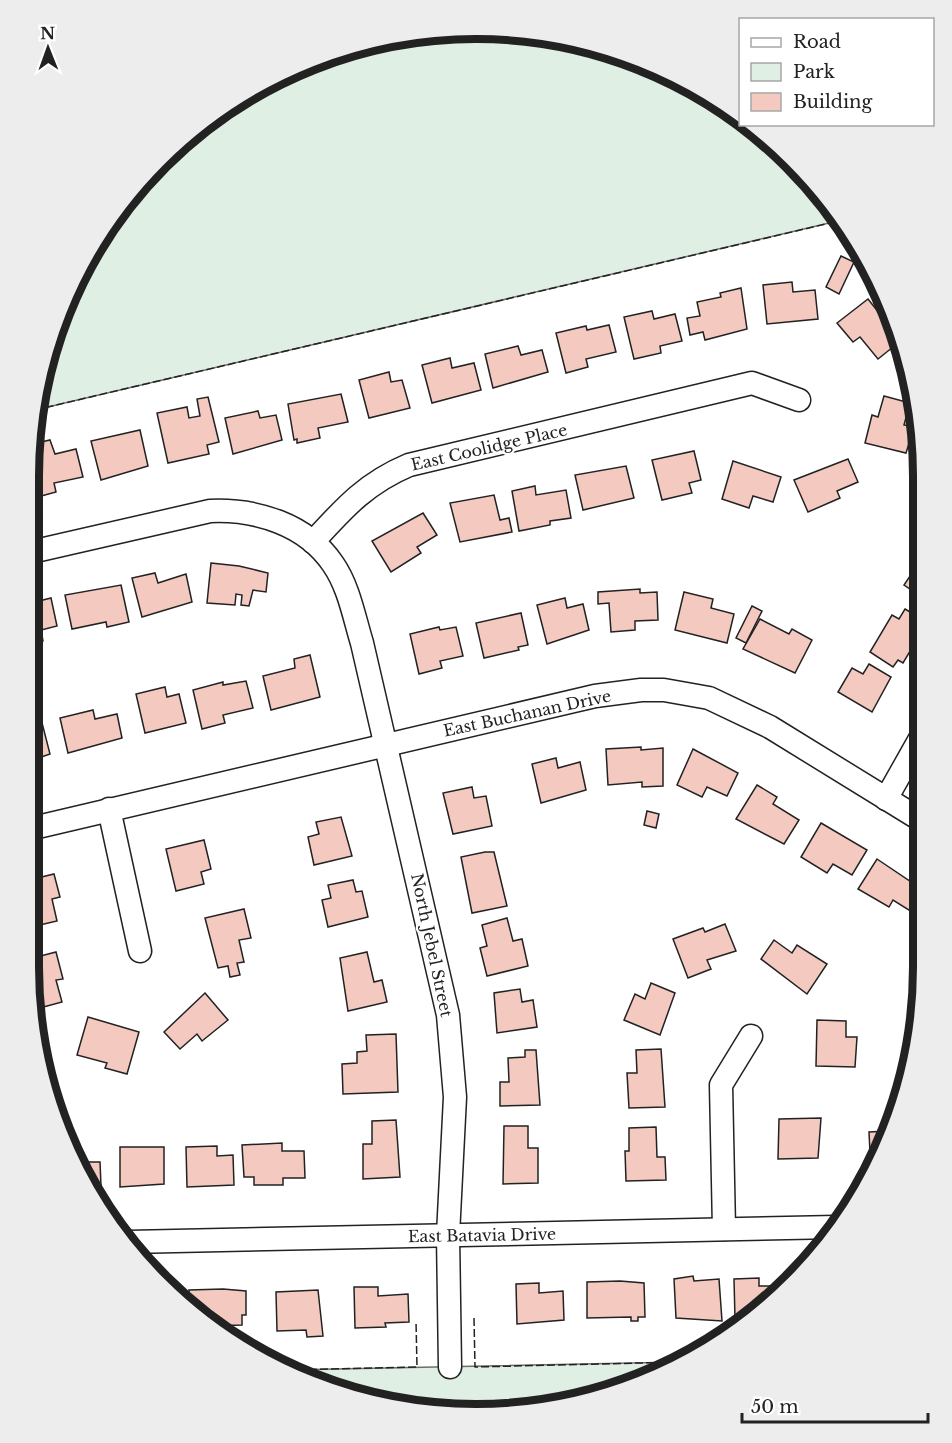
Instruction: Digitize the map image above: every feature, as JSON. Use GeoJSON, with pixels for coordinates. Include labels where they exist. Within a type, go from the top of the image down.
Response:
{"type":"FeatureCollection","features":[{"type":"Feature","properties":{"kind":"street","name":"East Coolidge Place"},"geometry":{"type":"LineString","coordinates":[[313,542],[357,495],[391,472],[410,465],[752,383],[800,400]]}},
{"type":"Feature","properties":{"kind":"street"},"geometry":{"type":"LineString","coordinates":[[39,550],[210,511],[232,510],[255,513],[277,520],[313,542]]}},
{"type":"Feature","properties":{"kind":"street","name":"North Jebel Street"},"geometry":{"type":"LineString","coordinates":[[313,542],[333,564],[348,596],[387,744],[448,1015],[455,1097],[448,1235],[450,1367]]}},
{"type":"Feature","properties":{"kind":"street","name":"East Buchanan Drive"},"geometry":{"type":"LineString","coordinates":[[39,827],[594,696],[641,690],[664,690],[709,698],[729,706],[770,727],[913,815]]}},
{"type":"Feature","properties":{"kind":"street"},"geometry":{"type":"LineString","coordinates":[[886,799],[913,751]]}},
{"type":"Feature","properties":{"kind":"street"},"geometry":{"type":"LineString","coordinates":[[109,809],[140,951]]}},
{"type":"Feature","properties":{"kind":"street"},"geometry":{"type":"LineString","coordinates":[[724,1229],[721,1085],[751,1036]]}},
{"type":"Feature","properties":{"kind":"street","name":"East Batavia Drive"},"geometry":{"type":"LineString","coordinates":[[136,1242],[827,1227]]}},
{"type":"Feature","properties":{"kind":"green space"},"geometry":{"type":"Polygon","coordinates":[[[447,40],[505,40],[561,47],[643,72],[694,98],[742,129],[764,147],[805,188],[834,226],[829,223],[45,408],[62,336],[84,283],[129,210],[167,167],[210,129],[283,84],[336,62],[391,47],[447,40]]]}},
{"type":"Feature","properties":{"kind":"green space"},"geometry":{"type":"Polygon","coordinates":[[[662,1362],[616,1381],[561,1396],[476,1404],[391,1396],[336,1381],[306,1370],[662,1362]]]}},
{"type":"Feature","properties":{"kind":"building"},"geometry":{"type":"Polygon","coordinates":[[[841,256],[854,262],[839,294],[826,287],[841,256]]]}},
{"type":"Feature","properties":{"kind":"building"},"geometry":{"type":"Polygon","coordinates":[[[792,282],[793,292],[815,290],[818,319],[767,324],[763,285],[792,282]]]}},
{"type":"Feature","properties":{"kind":"building"},"geometry":{"type":"Polygon","coordinates":[[[741,288],[747,329],[705,340],[703,332],[690,335],[687,318],[700,316],[697,302],[721,297],[720,293],[741,288]]]}},
{"type":"Feature","properties":{"kind":"building"},"geometry":{"type":"Polygon","coordinates":[[[868,299],[884,319],[893,347],[878,359],[860,337],[853,342],[837,323],[868,299]]]}},
{"type":"Feature","properties":{"kind":"building"},"geometry":{"type":"Polygon","coordinates":[[[652,311],[654,319],[675,314],[682,341],[660,346],[661,353],[634,359],[624,317],[652,311]]]}},
{"type":"Feature","properties":{"kind":"building"},"geometry":{"type":"Polygon","coordinates":[[[609,325],[616,352],[586,359],[588,367],[566,373],[556,333],[586,326],[587,330],[609,325]]]}},
{"type":"Feature","properties":{"kind":"building"},"geometry":{"type":"Polygon","coordinates":[[[518,346],[521,355],[542,350],[548,372],[493,388],[485,354],[518,346]]]}},
{"type":"Feature","properties":{"kind":"building"},"geometry":{"type":"Polygon","coordinates":[[[450,358],[452,368],[474,363],[481,390],[432,403],[422,365],[450,358]]]}},
{"type":"Feature","properties":{"kind":"building"},"geometry":{"type":"Polygon","coordinates":[[[389,372],[391,382],[402,380],[410,408],[369,418],[359,380],[389,372]]]}},
{"type":"Feature","properties":{"kind":"building"},"geometry":{"type":"Polygon","coordinates":[[[341,394],[348,422],[318,428],[320,438],[297,443],[297,439],[294,440],[288,404],[341,394]]]}},
{"type":"Feature","properties":{"kind":"building"},"geometry":{"type":"Polygon","coordinates":[[[884,396],[907,402],[908,411],[904,425],[910,426],[911,437],[906,453],[865,443],[872,415],[878,417],[884,396]]]}},
{"type":"Feature","properties":{"kind":"building"},"geometry":{"type":"Polygon","coordinates":[[[208,397],[219,442],[207,445],[209,454],[168,463],[157,413],[187,407],[189,418],[200,416],[197,399],[208,397]]]}},
{"type":"Feature","properties":{"kind":"building"},"geometry":{"type":"Polygon","coordinates":[[[258,411],[260,418],[276,415],[282,440],[233,454],[225,418],[258,411]]]}},
{"type":"Feature","properties":{"kind":"building"},"geometry":{"type":"Polygon","coordinates":[[[140,430],[148,466],[101,480],[91,441],[140,430]]]}},
{"type":"Feature","properties":{"kind":"building"},"geometry":{"type":"Polygon","coordinates":[[[50,440],[55,454],[76,449],[83,477],[54,483],[56,492],[39,497],[41,442],[50,440]]]}},
{"type":"Feature","properties":{"kind":"building"},"geometry":{"type":"Polygon","coordinates":[[[694,451],[701,480],[689,483],[692,493],[662,500],[652,460],[694,451]]]}},
{"type":"Feature","properties":{"kind":"building"},"geometry":{"type":"Polygon","coordinates":[[[848,459],[858,482],[837,491],[840,498],[808,512],[794,480],[848,459]]]}},
{"type":"Feature","properties":{"kind":"building"},"geometry":{"type":"Polygon","coordinates":[[[733,461],[781,477],[773,502],[753,496],[749,508],[722,499],[733,461]]]}},
{"type":"Feature","properties":{"kind":"building"},"geometry":{"type":"Polygon","coordinates":[[[626,466],[634,498],[583,510],[575,475],[626,466]]]}},
{"type":"Feature","properties":{"kind":"building"},"geometry":{"type":"Polygon","coordinates":[[[535,486],[536,495],[566,490],[571,518],[550,521],[550,525],[519,531],[512,491],[535,486]]]}},
{"type":"Feature","properties":{"kind":"building"},"geometry":{"type":"Polygon","coordinates":[[[494,495],[500,520],[509,518],[512,532],[460,542],[450,503],[494,495]]]}},
{"type":"Feature","properties":{"kind":"building"},"geometry":{"type":"Polygon","coordinates":[[[423,513],[437,535],[417,547],[421,553],[391,572],[372,541],[423,513]]]}},
{"type":"Feature","properties":{"kind":"building"},"geometry":{"type":"Polygon","coordinates":[[[211,563],[239,566],[268,573],[266,592],[253,590],[249,606],[241,605],[242,595],[236,594],[235,605],[207,603],[211,563]]]}},
{"type":"Feature","properties":{"kind":"building"},"geometry":{"type":"Polygon","coordinates":[[[913,572],[913,591],[904,585],[913,572]]]}},
{"type":"Feature","properties":{"kind":"building"},"geometry":{"type":"Polygon","coordinates":[[[155,573],[158,583],[186,574],[192,602],[142,617],[132,578],[155,573]]]}},
{"type":"Feature","properties":{"kind":"building"},"geometry":{"type":"Polygon","coordinates":[[[121,585],[129,622],[107,627],[106,622],[72,629],[65,595],[121,585]]]}},
{"type":"Feature","properties":{"kind":"building"},"geometry":{"type":"Polygon","coordinates":[[[640,589],[640,593],[657,592],[658,620],[635,621],[635,630],[611,632],[609,603],[598,604],[598,592],[640,589]]]}},
{"type":"Feature","properties":{"kind":"building"},"geometry":{"type":"Polygon","coordinates":[[[684,592],[713,599],[711,608],[734,614],[727,643],[675,630],[684,592]]]}},
{"type":"Feature","properties":{"kind":"building"},"geometry":{"type":"Polygon","coordinates":[[[51,598],[57,626],[41,630],[43,641],[39,642],[39,601],[51,598]]]}},
{"type":"Feature","properties":{"kind":"building"},"geometry":{"type":"Polygon","coordinates":[[[565,598],[567,608],[583,604],[589,630],[547,644],[537,605],[565,598]]]}},
{"type":"Feature","properties":{"kind":"building"},"geometry":{"type":"Polygon","coordinates":[[[752,606],[762,611],[746,643],[736,638],[752,606]]]}},
{"type":"Feature","properties":{"kind":"building"},"geometry":{"type":"Polygon","coordinates":[[[905,609],[913,614],[913,646],[903,663],[898,660],[893,667],[870,652],[892,615],[899,619],[905,609]]]}},
{"type":"Feature","properties":{"kind":"building"},"geometry":{"type":"Polygon","coordinates":[[[521,613],[528,645],[518,647],[519,650],[484,658],[476,623],[521,613]]]}},
{"type":"Feature","properties":{"kind":"building"},"geometry":{"type":"Polygon","coordinates":[[[760,619],[789,634],[792,629],[812,640],[795,673],[743,649],[760,619]]]}},
{"type":"Feature","properties":{"kind":"building"},"geometry":{"type":"Polygon","coordinates":[[[439,627],[440,630],[456,627],[463,656],[440,661],[442,668],[419,674],[410,634],[439,627]]]}},
{"type":"Feature","properties":{"kind":"building"},"geometry":{"type":"Polygon","coordinates":[[[310,655],[320,697],[271,710],[263,676],[295,668],[294,659],[310,655]]]}},
{"type":"Feature","properties":{"kind":"building"},"geometry":{"type":"Polygon","coordinates":[[[869,664],[891,677],[872,712],[838,692],[852,668],[863,674],[869,664]]]}},
{"type":"Feature","properties":{"kind":"building"},"geometry":{"type":"Polygon","coordinates":[[[246,681],[253,708],[223,715],[225,723],[202,729],[193,690],[223,682],[223,685],[246,681]]]}},
{"type":"Feature","properties":{"kind":"building"},"geometry":{"type":"Polygon","coordinates":[[[165,687],[167,697],[179,694],[186,723],[145,733],[136,694],[165,687]]]}},
{"type":"Feature","properties":{"kind":"building"},"geometry":{"type":"Polygon","coordinates":[[[93,710],[95,719],[117,714],[122,738],[68,753],[60,718],[93,710]]]}},
{"type":"Feature","properties":{"kind":"building"},"geometry":{"type":"Polygon","coordinates":[[[39,711],[50,754],[39,758],[39,711]]]}},
{"type":"Feature","properties":{"kind":"building"},"geometry":{"type":"Polygon","coordinates":[[[641,747],[641,750],[663,748],[663,786],[642,787],[642,782],[608,785],[606,749],[641,747]]]}},
{"type":"Feature","properties":{"kind":"building"},"geometry":{"type":"Polygon","coordinates":[[[693,749],[738,773],[727,796],[707,787],[702,797],[677,785],[693,749]]]}},
{"type":"Feature","properties":{"kind":"building"},"geometry":{"type":"Polygon","coordinates":[[[556,758],[558,768],[580,762],[586,790],[541,803],[532,764],[556,758]]]}},
{"type":"Feature","properties":{"kind":"building"},"geometry":{"type":"Polygon","coordinates":[[[757,785],[777,797],[773,804],[799,820],[784,844],[736,819],[757,785]]]}},
{"type":"Feature","properties":{"kind":"building"},"geometry":{"type":"Polygon","coordinates":[[[472,787],[474,798],[486,796],[492,826],[453,834],[443,793],[472,787]]]}},
{"type":"Feature","properties":{"kind":"building"},"geometry":{"type":"Polygon","coordinates":[[[647,811],[659,814],[656,828],[644,825],[647,811]]]}},
{"type":"Feature","properties":{"kind":"building"},"geometry":{"type":"Polygon","coordinates":[[[341,817],[352,856],[314,865],[308,837],[319,834],[316,822],[341,817]]]}},
{"type":"Feature","properties":{"kind":"building"},"geometry":{"type":"Polygon","coordinates":[[[821,823],[867,850],[852,875],[833,864],[827,873],[801,857],[821,823]]]}},
{"type":"Feature","properties":{"kind":"building"},"geometry":{"type":"Polygon","coordinates":[[[204,840],[211,869],[201,872],[204,884],[176,891],[166,849],[204,840]]]}},
{"type":"Feature","properties":{"kind":"building"},"geometry":{"type":"Polygon","coordinates":[[[494,852],[507,906],[472,913],[461,857],[494,852]]]}},
{"type":"Feature","properties":{"kind":"building"},"geometry":{"type":"Polygon","coordinates":[[[877,859],[913,883],[913,910],[912,912],[893,900],[889,907],[858,889],[877,859]]]}},
{"type":"Feature","properties":{"kind":"building"},"geometry":{"type":"Polygon","coordinates":[[[54,874],[60,897],[52,899],[57,921],[39,925],[39,878],[54,874]]]}},
{"type":"Feature","properties":{"kind":"building"},"geometry":{"type":"Polygon","coordinates":[[[353,880],[356,892],[362,891],[368,917],[328,927],[322,900],[331,898],[328,885],[353,880]]]}},
{"type":"Feature","properties":{"kind":"building"},"geometry":{"type":"Polygon","coordinates":[[[244,909],[251,938],[239,940],[244,962],[237,963],[240,975],[230,977],[228,966],[218,968],[205,918],[244,909]]]}},
{"type":"Feature","properties":{"kind":"building"},"geometry":{"type":"Polygon","coordinates":[[[507,918],[513,941],[522,939],[528,966],[487,976],[480,948],[487,946],[482,925],[507,918]]]}},
{"type":"Feature","properties":{"kind":"building"},"geometry":{"type":"Polygon","coordinates":[[[725,924],[736,951],[707,960],[711,969],[688,978],[673,939],[703,928],[705,932],[725,924]]]}},
{"type":"Feature","properties":{"kind":"building"},"geometry":{"type":"Polygon","coordinates":[[[774,940],[792,953],[797,945],[827,964],[807,994],[761,959],[774,940]]]}},
{"type":"Feature","properties":{"kind":"building"},"geometry":{"type":"Polygon","coordinates":[[[56,952],[63,979],[56,980],[62,1002],[41,1008],[40,996],[39,956],[56,952]]]}},
{"type":"Feature","properties":{"kind":"building"},"geometry":{"type":"Polygon","coordinates":[[[367,952],[374,982],[382,980],[387,1002],[348,1011],[340,958],[367,952]]]}},
{"type":"Feature","properties":{"kind":"building"},"geometry":{"type":"Polygon","coordinates":[[[651,983],[675,993],[660,1035],[624,1020],[635,994],[645,999],[651,983]]]}},
{"type":"Feature","properties":{"kind":"building"},"geometry":{"type":"Polygon","coordinates":[[[520,989],[522,1002],[533,1000],[537,1027],[497,1033],[494,993],[520,989]]]}},
{"type":"Feature","properties":{"kind":"building"},"geometry":{"type":"Polygon","coordinates":[[[205,993],[228,1020],[202,1041],[197,1034],[180,1049],[164,1032],[205,993]]]}},
{"type":"Feature","properties":{"kind":"building"},"geometry":{"type":"Polygon","coordinates":[[[88,1017],[139,1032],[127,1074],[105,1068],[107,1063],[77,1055],[88,1017]]]}},
{"type":"Feature","properties":{"kind":"building"},"geometry":{"type":"Polygon","coordinates":[[[817,1020],[846,1021],[846,1037],[857,1037],[855,1067],[816,1066],[817,1020]]]}},
{"type":"Feature","properties":{"kind":"building"},"geometry":{"type":"Polygon","coordinates":[[[396,1034],[398,1092],[343,1094],[342,1064],[357,1063],[357,1052],[367,1051],[366,1035],[396,1034]]]}},
{"type":"Feature","properties":{"kind":"building"},"geometry":{"type":"Polygon","coordinates":[[[661,1049],[665,1107],[629,1108],[627,1073],[637,1073],[636,1050],[661,1049]]]}},
{"type":"Feature","properties":{"kind":"building"},"geometry":{"type":"Polygon","coordinates":[[[525,1050],[536,1050],[540,1105],[500,1106],[500,1082],[509,1082],[508,1058],[525,1057],[525,1050]]]}},
{"type":"Feature","properties":{"kind":"building"},"geometry":{"type":"Polygon","coordinates":[[[821,1118],[818,1158],[778,1159],[779,1119],[821,1118]]]}},
{"type":"Feature","properties":{"kind":"building"},"geometry":{"type":"Polygon","coordinates":[[[396,1120],[400,1177],[363,1179],[363,1144],[372,1144],[372,1121],[396,1120]]]}},
{"type":"Feature","properties":{"kind":"building"},"geometry":{"type":"Polygon","coordinates":[[[504,1126],[528,1126],[528,1148],[538,1148],[538,1183],[503,1184],[504,1126]]]}},
{"type":"Feature","properties":{"kind":"building"},"geometry":{"type":"Polygon","coordinates":[[[656,1127],[657,1157],[665,1157],[666,1180],[626,1181],[625,1151],[629,1151],[629,1128],[656,1127]]]}},
{"type":"Feature","properties":{"kind":"building"},"geometry":{"type":"Polygon","coordinates":[[[881,1131],[870,1155],[869,1132],[881,1131]]]}},
{"type":"Feature","properties":{"kind":"building"},"geometry":{"type":"Polygon","coordinates":[[[282,1143],[282,1151],[304,1151],[305,1178],[283,1178],[283,1185],[254,1185],[254,1177],[244,1177],[242,1145],[282,1143]]]}},
{"type":"Feature","properties":{"kind":"building"},"geometry":{"type":"Polygon","coordinates":[[[217,1146],[217,1156],[233,1155],[234,1185],[187,1187],[186,1147],[217,1146]]]}},
{"type":"Feature","properties":{"kind":"building"},"geometry":{"type":"Polygon","coordinates":[[[120,1147],[164,1147],[164,1184],[120,1187],[120,1147]]]}},
{"type":"Feature","properties":{"kind":"building"},"geometry":{"type":"Polygon","coordinates":[[[85,1162],[100,1162],[101,1186],[98,1186],[85,1162]]]}},
{"type":"Feature","properties":{"kind":"building"},"geometry":{"type":"Polygon","coordinates":[[[693,1276],[694,1281],[719,1279],[722,1321],[676,1318],[674,1279],[693,1276]]]}},
{"type":"Feature","properties":{"kind":"building"},"geometry":{"type":"Polygon","coordinates":[[[759,1278],[759,1286],[774,1286],[735,1319],[734,1279],[759,1278]]]}},
{"type":"Feature","properties":{"kind":"building"},"geometry":{"type":"Polygon","coordinates":[[[587,1282],[644,1283],[645,1317],[638,1317],[638,1321],[631,1321],[631,1317],[587,1318],[587,1282]]]}},
{"type":"Feature","properties":{"kind":"building"},"geometry":{"type":"Polygon","coordinates":[[[539,1283],[539,1293],[563,1291],[564,1320],[517,1324],[516,1284],[539,1283]]]}},
{"type":"Feature","properties":{"kind":"building"},"geometry":{"type":"Polygon","coordinates":[[[354,1287],[378,1287],[378,1296],[408,1294],[409,1322],[385,1323],[386,1327],[355,1328],[354,1287]]]}},
{"type":"Feature","properties":{"kind":"building"},"geometry":{"type":"Polygon","coordinates":[[[189,1290],[246,1291],[246,1315],[242,1315],[242,1325],[227,1325],[189,1297],[189,1290]]]}},
{"type":"Feature","properties":{"kind":"building"},"geometry":{"type":"Polygon","coordinates":[[[318,1290],[323,1336],[307,1337],[306,1330],[277,1331],[276,1292],[318,1290]]]}},
{"type":"Feature","properties":{"kind":"fence"},"geometry":{"type":"LineString","coordinates":[[45,408],[830,223],[834,226]]}},
{"type":"Feature","properties":{"kind":"fence"},"geometry":{"type":"LineString","coordinates":[[474,1318],[475,1367],[661,1362]]}},
{"type":"Feature","properties":{"kind":"fence"},"geometry":{"type":"LineString","coordinates":[[306,1370],[417,1367],[416,1321]]}}]}
